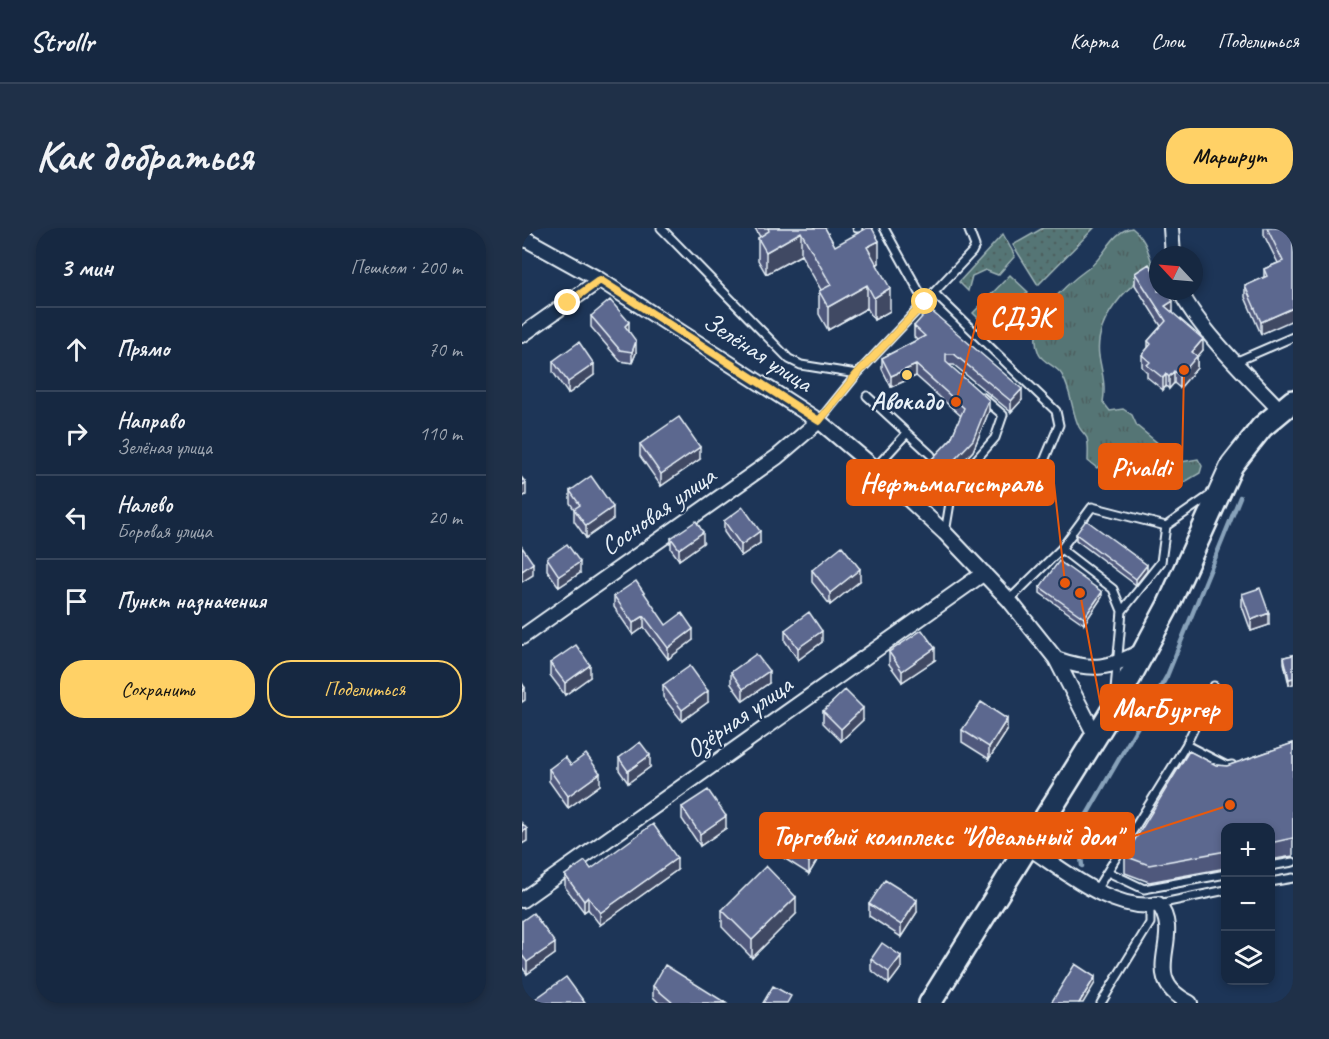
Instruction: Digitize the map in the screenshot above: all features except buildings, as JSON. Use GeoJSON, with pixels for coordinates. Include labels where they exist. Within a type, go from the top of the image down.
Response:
{"type":"FeatureCollection","features":[{"type":"Feature","properties":{"kind":"main road"},"geometry":{"type":"LineString","coordinates":[[930,1003],[1113,709],[1168,606],[1219,490],[1245,446],[1286,405]]}},
{"type":"Feature","properties":{"kind":"street"},"geometry":{"type":"LineString","coordinates":[[1171,228],[1172,246]]}},
{"type":"Feature","properties":{"kind":"street","name":"Зелёная улица"},"geometry":{"type":"LineString","coordinates":[[522,237],[600,280],[819,421],[874,468],[945,533],[1009,600],[1056,659],[1096,737]]}},
{"type":"Feature","properties":{"kind":"street"},"geometry":{"type":"LineString","coordinates":[[522,335],[600,280]]}},
{"type":"Feature","properties":{"kind":"street"},"geometry":{"type":"LineString","coordinates":[[1184,300],[1235,362],[1286,405]]}},
{"type":"Feature","properties":{"kind":"street","name":"Сосновая улица"},"geometry":{"type":"LineString","coordinates":[[522,637],[777,457],[819,421]]}},
{"type":"Feature","properties":{"kind":"street","name":"Озёрная улица"},"geometry":{"type":"LineString","coordinates":[[522,900],[984,573]]}},
{"type":"Feature","properties":{"kind":"street"},"geometry":{"type":"LineString","coordinates":[[1056,659],[1079,668],[1110,667],[1145,649]]}},
{"type":"Feature","properties":{"kind":"street"},"geometry":{"type":"LineString","coordinates":[[1028,847],[1096,890],[1121,902],[1154,905],[1165,912],[1167,922],[1164,970],[1166,987],[1174,995],[1190,1003]]}},
{"type":"Feature","properties":{"kind":"lane"},"geometry":{"type":"LineString","coordinates":[[662,228],[789,359],[801,365],[857,374]]}},
{"type":"Feature","properties":{"kind":"lane"},"geometry":{"type":"LineString","coordinates":[[884,228],[925,302]]}},
{"type":"Feature","properties":{"kind":"lane"},"geometry":{"type":"LineString","coordinates":[[819,421],[857,374],[972,252],[975,246],[968,228]]}},
{"type":"Feature","properties":{"kind":"lane"},"geometry":{"type":"LineString","coordinates":[[934,293],[1056,411],[1059,425],[1044,461],[1030,476],[1012,485],[992,483]]}},
{"type":"Feature","properties":{"kind":"lane"},"geometry":{"type":"LineString","coordinates":[[1235,362],[1293,337]]}},
{"type":"Feature","properties":{"kind":"lane"},"geometry":{"type":"LineString","coordinates":[[945,533],[955,487],[960,478],[995,438],[1003,415],[977,392]]}},
{"type":"Feature","properties":{"kind":"lane"},"geometry":{"type":"LineString","coordinates":[[867,396],[931,455]]}},
{"type":"Feature","properties":{"kind":"lane"},"geometry":{"type":"LineString","coordinates":[[874,468],[907,433]]}},
{"type":"Feature","properties":{"kind":"lane"},"geometry":{"type":"LineString","coordinates":[[1122,611],[1161,562],[1166,526],[1219,490]]}},
{"type":"Feature","properties":{"kind":"lane"},"geometry":{"type":"LineString","coordinates":[[1009,600],[1061,549],[1092,507],[1166,526]]}},
{"type":"Feature","properties":{"kind":"lane"},"geometry":{"type":"LineString","coordinates":[[1061,549],[1113,589],[1122,611],[1119,664],[1113,709]]}},
{"type":"Feature","properties":{"kind":"lane"},"geometry":{"type":"LineString","coordinates":[[1096,890],[1186,745],[1214,686]]}},
{"type":"Feature","properties":{"kind":"lane"},"geometry":{"type":"LineString","coordinates":[[1186,745],[1227,766],[1238,762]]}},
{"type":"Feature","properties":{"kind":"lane"},"geometry":{"type":"LineString","coordinates":[[1275,865],[1293,862]]}},
{"type":"Feature","properties":{"kind":"lane"},"geometry":{"type":"LineString","coordinates":[[1108,872],[1144,888],[1221,875]]}},
{"type":"Feature","properties":{"kind":"lane"},"geometry":{"type":"LineString","coordinates":[[1275,881],[1293,878]]}},
{"type":"Feature","properties":{"kind":"lane"},"geometry":{"type":"LineString","coordinates":[[1101,1003],[1150,923],[1154,905],[1221,891]]}},
{"type":"Feature","properties":{"kind":"green space"},"geometry":{"type":"Polygon","coordinates":[[[1043,228],[1094,228],[1038,285],[1013,245],[1043,228]]]}},
{"type":"Feature","properties":{"kind":"green space"},"geometry":{"type":"Polygon","coordinates":[[[1132,228],[1144,242],[1149,255],[1149,272],[1133,285],[1114,306],[1102,330],[1099,356],[1104,384],[1103,402],[1110,411],[1123,409],[1132,415],[1137,426],[1181,462],[1198,459],[1202,466],[1200,473],[1183,483],[1148,473],[1118,448],[1097,468],[1088,461],[1087,438],[1076,421],[1065,381],[1060,372],[1041,357],[1036,341],[1037,329],[1050,304],[1069,283],[1096,262],[1114,238],[1132,228]]]}},
{"type":"Feature","properties":{"kind":"green space"},"geometry":{"type":"Polygon","coordinates":[[[1003,234],[1015,256],[998,275],[985,270],[972,276],[968,291],[959,282],[1003,234]]]}},
{"type":"Feature","properties":{"kind":"green space"},"geometry":{"type":"Polygon","coordinates":[[[1010,275],[1028,292],[990,330],[973,313],[1010,275]]]}},
{"type":"Feature","properties":{"kind":"waterway"},"geometry":{"type":"LineString","coordinates":[[1082,866],[1078,830],[1167,676],[1240,497]]}},
{"type":"Feature","properties":{"kind":"place","name":"Pivaldi"},"geometry":{"type":"Point","coordinates":[1184,370]}},
{"type":"Feature","properties":{"kind":"place","name":"Авокадо"},"geometry":{"type":"Point","coordinates":[907,375]}},
{"type":"Feature","properties":{"kind":"place","name":"СДЭК"},"geometry":{"type":"Point","coordinates":[956,402]}},
{"type":"Feature","properties":{"kind":"place","name":"Нефтьмагистраль"},"geometry":{"type":"Point","coordinates":[1065,583]}},
{"type":"Feature","properties":{"kind":"place","name":"МагБургер"},"geometry":{"type":"Point","coordinates":[1080,593]}},
{"type":"Feature","properties":{"kind":"place","name":"Торговый комплекс \"Идеальный дом\""},"geometry":{"type":"Point","coordinates":[1230,805]}},
{"type":"Feature","properties":{"kind":"route"},"geometry":{"type":"LineString","coordinates":[[568,303],[600,280],[819,421],[857,374],[925,302]]}}]}
